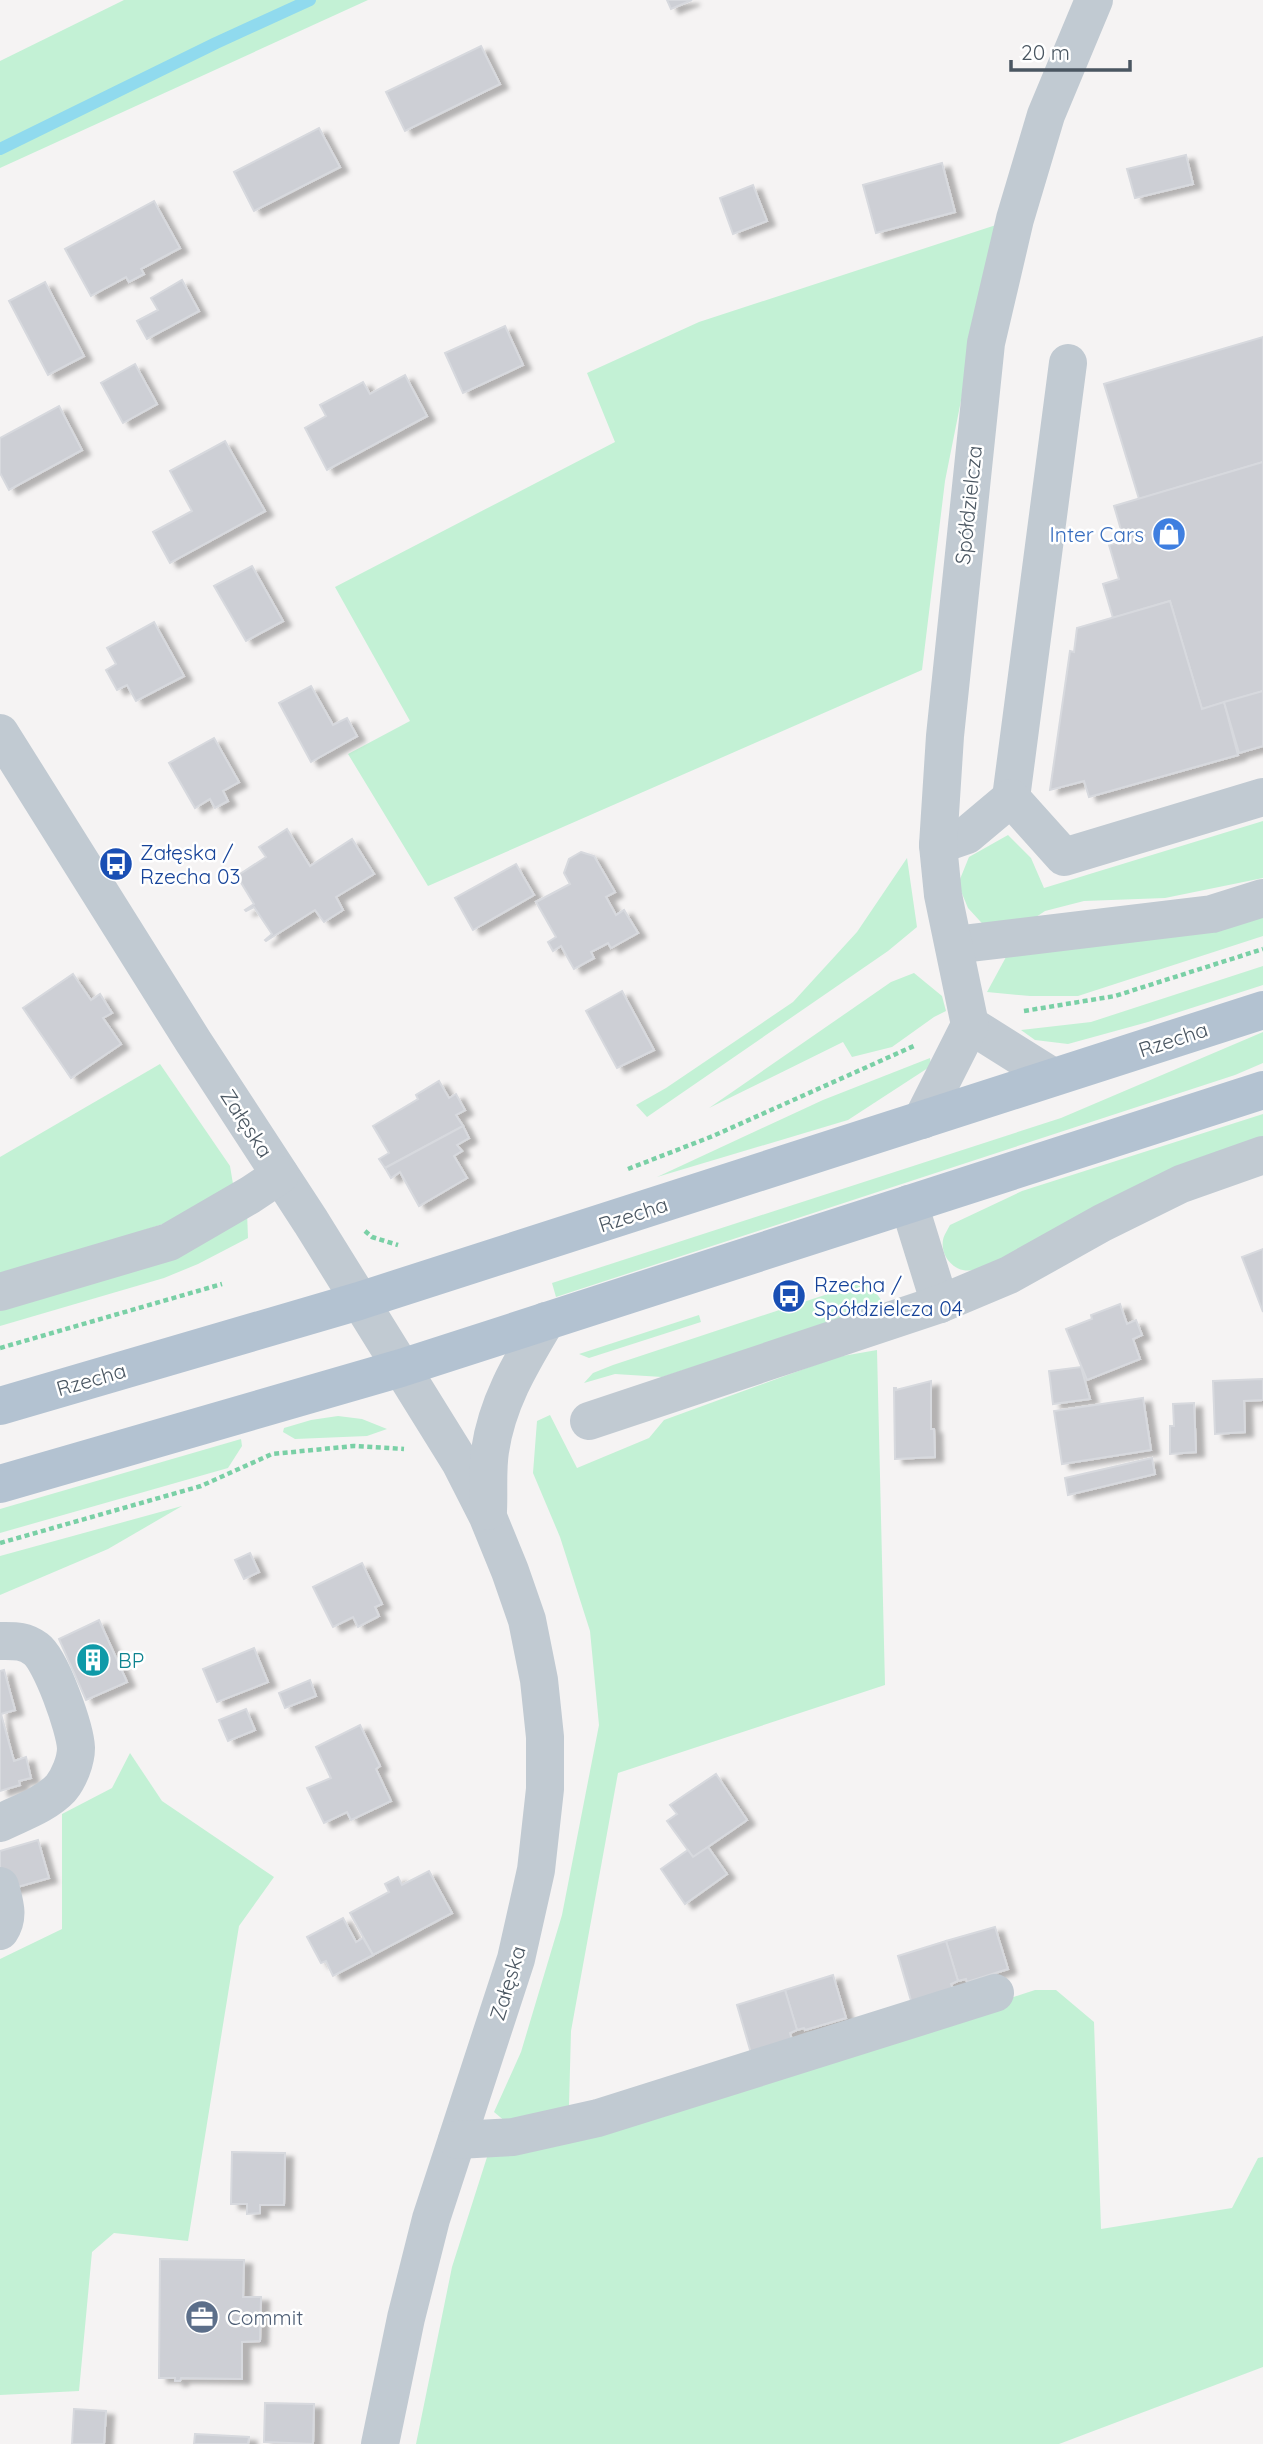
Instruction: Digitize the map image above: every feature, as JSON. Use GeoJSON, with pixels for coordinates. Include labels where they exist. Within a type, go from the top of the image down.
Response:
{"type":"FeatureCollection","features":[{"type":"Feature","properties":{"kind":"main road","name":"Rzecha"},"geometry":{"type":"LineString","coordinates":[[0,1406],[359,1301],[1263,1010]]}},
{"type":"Feature","properties":{"kind":"main road"},"geometry":{"type":"LineString","coordinates":[[0,1484],[401,1368],[1263,1090]]}},
{"type":"Feature","properties":{"kind":"street","name":"Spółdzielcza"},"geometry":{"type":"LineString","coordinates":[[970,1025],[943,895],[938,845],[945,736],[986,343],[1015,219],[1046,115],[1094,0]]}},
{"type":"Feature","properties":{"kind":"street"},"geometry":{"type":"LineString","coordinates":[[938,845],[967,835],[1011,798],[1068,363]]}},
{"type":"Feature","properties":{"kind":"street","name":"Załęska"},"geometry":{"type":"LineString","coordinates":[[0,733],[460,1462],[488,1517],[527,1620],[539,1680],[545,1737],[545,1788],[536,1870],[516,1959],[432,2219],[406,2318],[380,2444]]}},
{"type":"Feature","properties":{"kind":"street"},"geometry":{"type":"LineString","coordinates":[[1011,798],[1064,857],[1263,797]]}},
{"type":"Feature","properties":{"kind":"street"},"geometry":{"type":"LineString","coordinates":[[954,945],[1212,914],[1263,898]]}},
{"type":"Feature","properties":{"kind":"street"},"geometry":{"type":"LineString","coordinates":[[922,1120],[970,1025],[1053,1077]]}},
{"type":"Feature","properties":{"kind":"street"},"geometry":{"type":"LineString","coordinates":[[589,1421],[940,1304],[1009,1275],[1102,1223],[1181,1184],[1263,1155]]}},
{"type":"Feature","properties":{"kind":"street"},"geometry":{"type":"LineString","coordinates":[[0,1292],[169,1242],[280,1175]]}},
{"type":"Feature","properties":{"kind":"street"},"geometry":{"type":"LineString","coordinates":[[909,1204],[940,1304]]}},
{"type":"Feature","properties":{"kind":"street","name":"Załęska"},"geometry":{"type":"LineString","coordinates":[[488,1517],[490,1453],[498,1415],[514,1375],[546,1321]]}},
{"type":"Feature","properties":{"kind":"street"},"geometry":{"type":"LineString","coordinates":[[0,1641],[21,1640],[38,1650],[48,1664],[72,1728],[76,1750],[71,1770],[61,1787],[42,1803],[0,1823]]}},
{"type":"Feature","properties":{"kind":"street"},"geometry":{"type":"LineString","coordinates":[[0,1886],[6,1912],[5,1923],[0,1931]]}},
{"type":"Feature","properties":{"kind":"street"},"geometry":{"type":"LineString","coordinates":[[457,2140],[513,2137],[598,2118],[995,1993]]}},
{"type":"Feature","properties":{"kind":"path"},"geometry":{"type":"LineString","coordinates":[[623,1172],[713,1136],[903,1049],[970,1025],[1009,1014],[1115,996],[1263,949]]}},
{"type":"Feature","properties":{"kind":"path"},"geometry":{"type":"LineString","coordinates":[[364,1230],[372,1237],[406,1245]]}},
{"type":"Feature","properties":{"kind":"path"},"geometry":{"type":"LineString","coordinates":[[0,1348],[222,1284]]}},
{"type":"Feature","properties":{"kind":"path"},"geometry":{"type":"LineString","coordinates":[[0,1543],[201,1486],[272,1454],[354,1446],[407,1449]]}},
{"type":"Feature","properties":{"kind":"green space"},"geometry":{"type":"Polygon","coordinates":[[[124,0],[368,0],[0,168],[0,61],[124,0]]]}},
{"type":"Feature","properties":{"kind":"green space"},"geometry":{"type":"Polygon","coordinates":[[[996,225],[945,481],[922,670],[428,886],[348,754],[410,721],[335,587],[615,442],[587,373],[699,322],[996,225]]]}},
{"type":"Feature","properties":{"kind":"green space"},"geometry":{"type":"Polygon","coordinates":[[[1263,821],[1263,878],[1165,898],[1084,901],[1045,911],[1024,925],[990,932],[968,908],[958,884],[969,857],[1008,835],[1031,858],[1044,888],[1263,821]]]}},
{"type":"Feature","properties":{"kind":"green space"},"geometry":{"type":"Polygon","coordinates":[[[907,858],[917,927],[888,951],[647,1117],[636,1105],[666,1088],[793,1002],[857,932],[907,858]]]}},
{"type":"Feature","properties":{"kind":"green space"},"geometry":{"type":"Polygon","coordinates":[[[1263,910],[1263,936],[1078,996],[1030,996],[987,992],[1006,957],[1263,910]]]}},
{"type":"Feature","properties":{"kind":"green space"},"geometry":{"type":"Polygon","coordinates":[[[1263,966],[1263,985],[1148,1022],[1068,1044],[1035,1040],[1021,1030],[1091,1022],[1263,966]]]}},
{"type":"Feature","properties":{"kind":"green space"},"geometry":{"type":"Polygon","coordinates":[[[914,973],[942,996],[946,1011],[892,1047],[852,1057],[843,1042],[709,1108],[891,982],[914,973]]]}},
{"type":"Feature","properties":{"kind":"green space"},"geometry":{"type":"Polygon","coordinates":[[[1263,1032],[1263,1063],[1235,1075],[556,1297],[552,1283],[1061,1118],[1263,1032]]]}},
{"type":"Feature","properties":{"kind":"green space"},"geometry":{"type":"Polygon","coordinates":[[[930,1058],[931,1066],[848,1120],[657,1177],[823,1100],[930,1058]]]}},
{"type":"Feature","properties":{"kind":"green space"},"geometry":{"type":"Polygon","coordinates":[[[160,1064],[230,1166],[233,1184],[175,1220],[0,1278],[0,1157],[160,1064]]]}},
{"type":"Feature","properties":{"kind":"green space"},"geometry":{"type":"Polygon","coordinates":[[[1263,1114],[1263,1141],[1009,1257],[967,1271],[955,1267],[944,1252],[943,1240],[950,1225],[1022,1191],[1263,1114]]]}},
{"type":"Feature","properties":{"kind":"green space"},"geometry":{"type":"Polygon","coordinates":[[[247,1212],[248,1238],[198,1264],[164,1278],[0,1326],[0,1301],[247,1212]]]}},
{"type":"Feature","properties":{"kind":"green space"},"geometry":{"type":"Polygon","coordinates":[[[867,1281],[882,1301],[878,1308],[662,1377],[615,1374],[584,1383],[593,1373],[613,1365],[867,1281]]]}},
{"type":"Feature","properties":{"kind":"green space"},"geometry":{"type":"Polygon","coordinates":[[[699,1315],[701,1322],[589,1358],[579,1354],[699,1315]]]}},
{"type":"Feature","properties":{"kind":"green space"},"geometry":{"type":"Polygon","coordinates":[[[877,1350],[885,1685],[618,1773],[571,2031],[569,2106],[506,2122],[494,2112],[521,2052],[562,1915],[599,1725],[590,1631],[560,1537],[533,1473],[537,1421],[550,1415],[577,1468],[649,1438],[664,1420],[837,1357],[877,1350]]]}},
{"type":"Feature","properties":{"kind":"green space"},"geometry":{"type":"Polygon","coordinates":[[[338,1416],[362,1419],[387,1429],[367,1436],[295,1439],[283,1432],[284,1428],[311,1420],[338,1416]]]}},
{"type":"Feature","properties":{"kind":"green space"},"geometry":{"type":"Polygon","coordinates":[[[241,1439],[242,1446],[228,1468],[0,1533],[0,1509],[241,1439]]]}},
{"type":"Feature","properties":{"kind":"green space"},"geometry":{"type":"Polygon","coordinates":[[[182,1506],[108,1549],[0,1595],[0,1556],[182,1506]]]}},
{"type":"Feature","properties":{"kind":"green space"},"geometry":{"type":"Polygon","coordinates":[[[130,1753],[162,1801],[274,1877],[239,1926],[188,2241],[114,2233],[92,2252],[79,2391],[0,2395],[0,1959],[62,1929],[62,1814],[112,1788],[130,1753]]]}},
{"type":"Feature","properties":{"kind":"green space"},"geometry":{"type":"Polygon","coordinates":[[[1035,1990],[1056,1990],[1094,2022],[1101,2229],[1232,2208],[1258,2158],[1263,2157],[1263,2367],[1059,2444],[416,2444],[452,2267],[488,2154],[574,2142],[1035,1990]]]}},
{"type":"Feature","properties":{"kind":"building"},"geometry":{"type":"Polygon","coordinates":[[[667,0],[692,0],[671,9],[667,0]]]}},
{"type":"Feature","properties":{"kind":"building"},"geometry":{"type":"Polygon","coordinates":[[[481,46],[500,84],[405,131],[386,92],[481,46]]]}},
{"type":"Feature","properties":{"kind":"building"},"geometry":{"type":"Polygon","coordinates":[[[319,128],[340,167],[254,211],[234,172],[319,128]]]}},
{"type":"Feature","properties":{"kind":"building"},"geometry":{"type":"Polygon","coordinates":[[[1186,155],[1193,184],[1135,198],[1127,169],[1186,155]]]}},
{"type":"Feature","properties":{"kind":"building"},"geometry":{"type":"Polygon","coordinates":[[[942,163],[955,212],[876,233],[863,185],[942,163]]]}},
{"type":"Feature","properties":{"kind":"building"},"geometry":{"type":"Polygon","coordinates":[[[753,185],[767,221],[733,234],[720,198],[753,185]]]}},
{"type":"Feature","properties":{"kind":"building"},"geometry":{"type":"Polygon","coordinates":[[[154,201],[180,248],[141,269],[144,274],[129,282],[126,277],[91,296],[65,249],[154,201]]]}},
{"type":"Feature","properties":{"kind":"building"},"geometry":{"type":"Polygon","coordinates":[[[182,280],[199,311],[147,339],[137,321],[158,310],[151,298],[182,280]]]}},
{"type":"Feature","properties":{"kind":"building"},"geometry":{"type":"Polygon","coordinates":[[[45,282],[84,356],[48,375],[9,301],[45,282]]]}},
{"type":"Feature","properties":{"kind":"building"},"geometry":{"type":"Polygon","coordinates":[[[505,326],[523,365],[463,393],[445,353],[505,326]]]}},
{"type":"Feature","properties":{"kind":"building"},"geometry":{"type":"Polygon","coordinates":[[[1263,337],[1263,462],[1139,499],[1104,384],[1263,337]]]}},
{"type":"Feature","properties":{"kind":"building"},"geometry":{"type":"Polygon","coordinates":[[[135,364],[157,404],[123,423],[101,383],[135,364]]]}},
{"type":"Feature","properties":{"kind":"building"},"geometry":{"type":"Polygon","coordinates":[[[405,375],[427,416],[327,470],[305,428],[326,416],[320,405],[363,382],[370,394],[405,375]]]}},
{"type":"Feature","properties":{"kind":"building"},"geometry":{"type":"Polygon","coordinates":[[[59,406],[82,450],[9,490],[0,473],[0,438],[59,406]]]}},
{"type":"Feature","properties":{"kind":"building"},"geometry":{"type":"Polygon","coordinates":[[[225,441],[265,511],[170,563],[153,532],[192,511],[170,471],[225,441]]]}},
{"type":"Feature","properties":{"kind":"building"},"geometry":{"type":"Polygon","coordinates":[[[1263,462],[1263,691],[1202,709],[1170,601],[1113,618],[1103,584],[1119,579],[1109,545],[1124,540],[1114,506],[1263,462]]]}},
{"type":"Feature","properties":{"kind":"building"},"geometry":{"type":"Polygon","coordinates":[[[252,566],[283,621],[246,641],[214,586],[252,566]]]}},
{"type":"Feature","properties":{"kind":"building"},"geometry":{"type":"Polygon","coordinates":[[[1170,601],[1202,709],[1224,702],[1238,755],[1089,797],[1084,781],[1050,790],[1070,651],[1074,652],[1077,628],[1170,601]]]}},
{"type":"Feature","properties":{"kind":"building"},"geometry":{"type":"Polygon","coordinates":[[[154,622],[184,676],[136,701],[127,685],[117,690],[106,670],[116,664],[107,648],[154,622]]]}},
{"type":"Feature","properties":{"kind":"building"},"geometry":{"type":"Polygon","coordinates":[[[311,686],[333,725],[347,718],[357,736],[311,762],[279,703],[311,686]]]}},
{"type":"Feature","properties":{"kind":"building"},"geometry":{"type":"Polygon","coordinates":[[[1263,691],[1263,746],[1239,753],[1224,702],[1263,691]]]}},
{"type":"Feature","properties":{"kind":"building"},"geometry":{"type":"Polygon","coordinates":[[[214,738],[239,782],[223,791],[228,801],[215,808],[210,799],[195,808],[169,763],[214,738]]]}},
{"type":"Feature","properties":{"kind":"building"},"geometry":{"type":"Polygon","coordinates":[[[287,829],[310,866],[352,839],[374,874],[336,897],[343,910],[324,922],[315,910],[266,941],[272,934],[254,907],[245,910],[254,904],[237,876],[266,857],[259,847],[287,829]]]}},
{"type":"Feature","properties":{"kind":"building"},"geometry":{"type":"Polygon","coordinates":[[[581,852],[594,856],[615,892],[606,897],[616,915],[624,910],[638,933],[611,948],[608,943],[591,952],[594,958],[574,969],[561,946],[553,951],[548,942],[556,937],[536,902],[570,884],[564,873],[569,859],[581,852]]]}},
{"type":"Feature","properties":{"kind":"building"},"geometry":{"type":"Polygon","coordinates":[[[516,864],[534,895],[473,930],[455,898],[516,864]]]}},
{"type":"Feature","properties":{"kind":"building"},"geometry":{"type":"Polygon","coordinates":[[[73,974],[91,1000],[100,994],[112,1013],[103,1018],[121,1044],[71,1078],[23,1008],[73,974]]]}},
{"type":"Feature","properties":{"kind":"building"},"geometry":{"type":"Polygon","coordinates":[[[622,991],[654,1050],[617,1068],[586,1011],[622,991]]]}},
{"type":"Feature","properties":{"kind":"building"},"geometry":{"type":"Polygon","coordinates":[[[439,1081],[449,1098],[456,1094],[465,1110],[456,1115],[463,1126],[385,1168],[379,1159],[389,1153],[373,1126],[418,1099],[416,1095],[439,1081]]]}},
{"type":"Feature","properties":{"kind":"building"},"geometry":{"type":"Polygon","coordinates":[[[463,1126],[469,1138],[457,1145],[462,1151],[454,1156],[467,1178],[419,1206],[400,1172],[391,1178],[385,1168],[463,1126]]]}},
{"type":"Feature","properties":{"kind":"building"},"geometry":{"type":"Polygon","coordinates":[[[1263,1249],[1263,1312],[1242,1257],[1263,1249]]]}},
{"type":"Feature","properties":{"kind":"building"},"geometry":{"type":"Polygon","coordinates":[[[1120,1304],[1127,1324],[1136,1320],[1142,1335],[1133,1339],[1140,1359],[1087,1380],[1066,1329],[1092,1319],[1091,1315],[1120,1304]]]}},
{"type":"Feature","properties":{"kind":"building"},"geometry":{"type":"Polygon","coordinates":[[[1081,1367],[1090,1399],[1053,1404],[1049,1371],[1081,1367]]]}},
{"type":"Feature","properties":{"kind":"building"},"geometry":{"type":"Polygon","coordinates":[[[1263,1379],[1263,1400],[1244,1401],[1245,1432],[1215,1434],[1213,1381],[1263,1379]]]}},
{"type":"Feature","properties":{"kind":"building"},"geometry":{"type":"Polygon","coordinates":[[[931,1381],[931,1429],[934,1429],[935,1457],[895,1459],[894,1388],[896,1390],[931,1381]]]}},
{"type":"Feature","properties":{"kind":"building"},"geometry":{"type":"Polygon","coordinates":[[[1143,1398],[1151,1450],[1062,1464],[1054,1411],[1143,1398]]]}},
{"type":"Feature","properties":{"kind":"building"},"geometry":{"type":"Polygon","coordinates":[[[1194,1403],[1196,1452],[1170,1454],[1170,1426],[1174,1426],[1173,1404],[1194,1403]]]}},
{"type":"Feature","properties":{"kind":"building"},"geometry":{"type":"Polygon","coordinates":[[[1152,1458],[1155,1474],[1068,1495],[1065,1478],[1152,1458]]]}},
{"type":"Feature","properties":{"kind":"building"},"geometry":{"type":"Polygon","coordinates":[[[250,1553],[259,1572],[244,1579],[235,1560],[250,1553]]]}},
{"type":"Feature","properties":{"kind":"building"},"geometry":{"type":"Polygon","coordinates":[[[362,1563],[382,1604],[375,1607],[379,1616],[358,1627],[353,1617],[333,1627],[313,1587],[362,1563]]]}},
{"type":"Feature","properties":{"kind":"building","name":"BP"},"geometry":{"type":"Polygon","coordinates":[[[99,1620],[127,1682],[86,1700],[59,1639],[99,1620]]]}},
{"type":"Feature","properties":{"kind":"building"},"geometry":{"type":"Polygon","coordinates":[[[254,1648],[268,1682],[217,1702],[203,1669],[254,1648]]]}},
{"type":"Feature","properties":{"kind":"building"},"geometry":{"type":"Polygon","coordinates":[[[4,1670],[15,1710],[1,1714],[14,1761],[26,1757],[31,1778],[19,1781],[20,1785],[0,1791],[0,1671],[4,1670]]]}},
{"type":"Feature","properties":{"kind":"building"},"geometry":{"type":"Polygon","coordinates":[[[310,1680],[316,1696],[285,1708],[279,1693],[310,1680]]]}},
{"type":"Feature","properties":{"kind":"building"},"geometry":{"type":"Polygon","coordinates":[[[246,1709],[255,1730],[228,1741],[219,1720],[246,1709]]]}},
{"type":"Feature","properties":{"kind":"building"},"geometry":{"type":"Polygon","coordinates":[[[360,1725],[380,1766],[376,1769],[391,1801],[351,1820],[347,1812],[324,1823],[307,1788],[331,1778],[316,1747],[360,1725]]]}},
{"type":"Feature","properties":{"kind":"building"},"geometry":{"type":"Polygon","coordinates":[[[716,1774],[747,1820],[693,1857],[667,1821],[677,1814],[670,1805],[716,1774]]]}},
{"type":"Feature","properties":{"kind":"building"},"geometry":{"type":"Polygon","coordinates":[[[38,1840],[49,1878],[0,1892],[0,1851],[38,1840]]]}},
{"type":"Feature","properties":{"kind":"building"},"geometry":{"type":"Polygon","coordinates":[[[708,1847],[727,1874],[685,1904],[661,1869],[688,1850],[693,1857],[708,1847]]]}},
{"type":"Feature","properties":{"kind":"building"},"geometry":{"type":"Polygon","coordinates":[[[429,1871],[452,1913],[373,1955],[350,1913],[389,1892],[385,1884],[398,1877],[402,1885],[429,1871]]]}},
{"type":"Feature","properties":{"kind":"building"},"geometry":{"type":"Polygon","coordinates":[[[343,1918],[356,1942],[363,1938],[373,1955],[333,1976],[326,1961],[321,1963],[307,1937],[343,1918]]]}},
{"type":"Feature","properties":{"kind":"building"},"geometry":{"type":"Polygon","coordinates":[[[995,1927],[1008,1969],[967,1982],[966,1979],[958,1981],[946,1941],[995,1927]]]}},
{"type":"Feature","properties":{"kind":"building"},"geometry":{"type":"Polygon","coordinates":[[[946,1941],[958,1981],[951,1984],[954,1991],[912,2004],[898,1956],[946,1941]]]}},
{"type":"Feature","properties":{"kind":"building"},"geometry":{"type":"Polygon","coordinates":[[[833,1975],[846,2018],[797,2030],[785,1990],[833,1975]]]}},
{"type":"Feature","properties":{"kind":"building"},"geometry":{"type":"Polygon","coordinates":[[[785,1990],[797,2030],[790,2033],[792,2040],[751,2053],[737,2005],[785,1990]]]}},
{"type":"Feature","properties":{"kind":"building"},"geometry":{"type":"Polygon","coordinates":[[[232,2152],[285,2153],[284,2205],[260,2205],[260,2213],[247,2214],[247,2204],[231,2204],[232,2152]]]}},
{"type":"Feature","properties":{"kind":"building"},"geometry":{"type":"Polygon","coordinates":[[[160,2259],[244,2260],[243,2297],[261,2297],[260,2341],[242,2342],[242,2379],[181,2378],[180,2381],[175,2381],[175,2378],[159,2378],[160,2259]]]}},
{"type":"Feature","properties":{"kind":"building"},"geometry":{"type":"Polygon","coordinates":[[[265,2403],[314,2404],[313,2444],[264,2442],[265,2403]]]}},
{"type":"Feature","properties":{"kind":"building"},"geometry":{"type":"Polygon","coordinates":[[[74,2409],[106,2411],[104,2444],[72,2444],[74,2409]]]}},
{"type":"Feature","properties":{"kind":"building"},"geometry":{"type":"Polygon","coordinates":[[[195,2434],[249,2437],[248,2444],[194,2444],[195,2434]]]}},
{"type":"Feature","properties":{"kind":"waterway"},"geometry":{"type":"LineString","coordinates":[[0,149],[310,0]]}},
{"type":"Feature","properties":{"kind":"place","name":"Inter Cars"},"geometry":{"type":"Point","coordinates":[1169,534]}},
{"type":"Feature","properties":{"kind":"place","name":"Załęska / Rzecha 03"},"geometry":{"type":"Point","coordinates":[116,864]}},
{"type":"Feature","properties":{"kind":"place","name":"Rzecha / Spółdzielcza 04"},"geometry":{"type":"Point","coordinates":[789,1296]}},
{"type":"Feature","properties":{"kind":"place","name":"BP"},"geometry":{"type":"Point","coordinates":[93,1660]}},
{"type":"Feature","properties":{"kind":"place","name":"Commit"},"geometry":{"type":"Point","coordinates":[202,2317]}}]}
